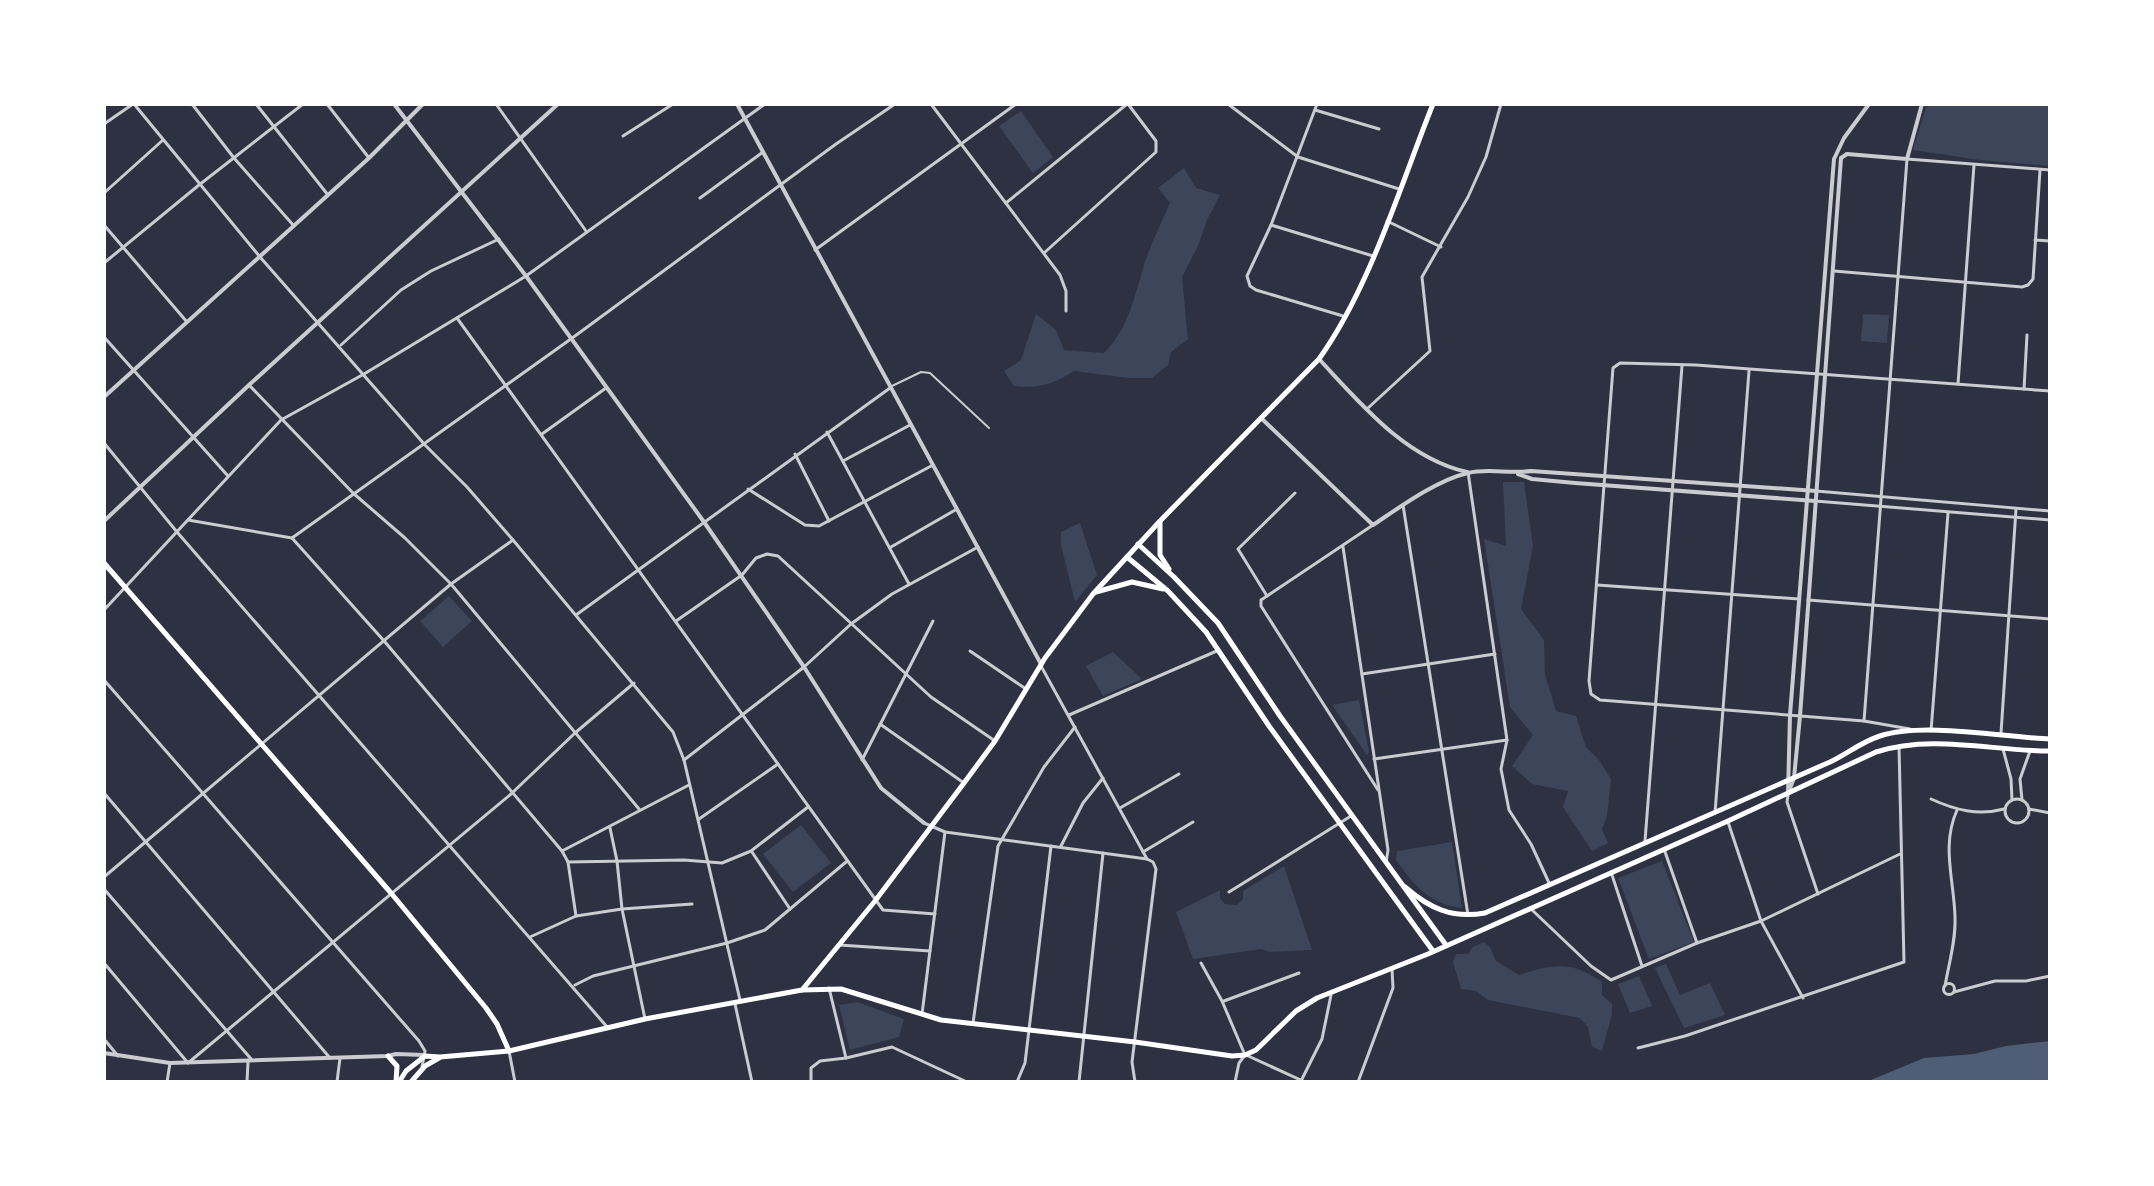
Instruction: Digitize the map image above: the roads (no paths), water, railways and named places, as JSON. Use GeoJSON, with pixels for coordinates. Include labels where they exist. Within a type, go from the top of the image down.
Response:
{"type":"FeatureCollection","features":[{"type":"Feature","properties":{"kind":"main road"},"geometry":{"type":"LineString","coordinates":[[802,990],[875,901],[995,741],[1041,664],[1095,592],[1319,359],[1346,318],[1433,104]]}},
{"type":"Feature","properties":{"kind":"main road"},"geometry":{"type":"LineString","coordinates":[[1160,521],[1160,555],[1174,577]]}},
{"type":"Feature","properties":{"kind":"main road"},"geometry":{"type":"LineString","coordinates":[[1138,544],[1218,623],[1446,945]]}},
{"type":"Feature","properties":{"kind":"main road"},"geometry":{"type":"LineString","coordinates":[[1127,557],[1168,591],[1206,632],[1269,726],[1433,951]]}},
{"type":"Feature","properties":{"kind":"main road"},"geometry":{"type":"LineString","coordinates":[[104,563],[391,893],[486,1008],[509,1051]]}},
{"type":"Feature","properties":{"kind":"main road"},"geometry":{"type":"LineString","coordinates":[[1095,592],[1132,582],[1168,591]]}},
{"type":"Feature","properties":{"kind":"main road"},"geometry":{"type":"LineString","coordinates":[[1405,887],[1432,908],[1454,915],[1485,913],[1645,845],[1881,736],[1913,730],[2050,739]]}},
{"type":"Feature","properties":{"kind":"main road"},"geometry":{"type":"LineString","coordinates":[[397,1082],[425,1056],[509,1051],[737,1000],[829,988],[874,997],[941,1020],[1232,1056],[1245,1055],[1256,1050],[1296,1011],[1331,992],[1433,951],[1876,752],[1899,745],[1922,743],[2050,751]]}},
{"type":"Feature","properties":{"kind":"main road"},"geometry":{"type":"LineString","coordinates":[[388,1056],[397,1066],[397,1082]]}},
{"type":"Feature","properties":{"kind":"main road"},"geometry":{"type":"LineString","coordinates":[[411,1082],[421,1070],[440,1057]]}},
{"type":"Feature","properties":{"kind":"street"},"geometry":{"type":"LineString","coordinates":[[104,124],[133,104],[260,257],[513,540],[673,732],[684,760],[727,943],[752,1082]]}},
{"type":"Feature","properties":{"kind":"street"},"geometry":{"type":"LineString","coordinates":[[192,104],[234,158],[294,226]]}},
{"type":"Feature","properties":{"kind":"street"},"geometry":{"type":"LineString","coordinates":[[256,104],[328,195]]}},
{"type":"Feature","properties":{"kind":"street"},"geometry":{"type":"LineString","coordinates":[[104,263],[303,104]]}},
{"type":"Feature","properties":{"kind":"street"},"geometry":{"type":"LineString","coordinates":[[327,104],[369,158]]}},
{"type":"Feature","properties":{"kind":"street"},"geometry":{"type":"LineString","coordinates":[[394,104],[499,239],[742,575],[881,788],[924,823],[945,832],[1147,859],[1154,863],[1156,869],[1132,1062],[1135,1082]]}},
{"type":"Feature","properties":{"kind":"street"},"geometry":{"type":"LineString","coordinates":[[104,397],[369,158],[423,104]]}},
{"type":"Feature","properties":{"kind":"street"},"geometry":{"type":"LineString","coordinates":[[496,104],[587,232]]}},
{"type":"Feature","properties":{"kind":"street"},"geometry":{"type":"LineString","coordinates":[[104,521],[558,104]]}},
{"type":"Feature","properties":{"kind":"street"},"geometry":{"type":"LineString","coordinates":[[623,136],[673,104]]}},
{"type":"Feature","properties":{"kind":"street"},"geometry":{"type":"LineString","coordinates":[[737,104],[1147,859]]}},
{"type":"Feature","properties":{"kind":"street"},"geometry":{"type":"LineString","coordinates":[[104,610],[281,420],[526,276],[765,104]]}},
{"type":"Feature","properties":{"kind":"street"},"geometry":{"type":"LineString","coordinates":[[292,538],[895,104]]}},
{"type":"Feature","properties":{"kind":"street"},"geometry":{"type":"LineString","coordinates":[[931,104],[1064,283],[1066,311]]}},
{"type":"Feature","properties":{"kind":"street"},"geometry":{"type":"LineString","coordinates":[[815,250],[1016,104]]}},
{"type":"Feature","properties":{"kind":"street"},"geometry":{"type":"LineString","coordinates":[[1006,203],[1127,104],[1156,141],[1157,147],[1151,157],[1044,253]]}},
{"type":"Feature","properties":{"kind":"street"},"geometry":{"type":"LineString","coordinates":[[1228,104],[1298,157],[1399,189]]}},
{"type":"Feature","properties":{"kind":"street"},"geometry":{"type":"LineString","coordinates":[[1317,104],[1271,225],[1247,276],[1250,286],[1256,290],[1346,318]]}},
{"type":"Feature","properties":{"kind":"street"},"geometry":{"type":"LineString","coordinates":[[1368,408],[1430,351],[1422,277],[1441,247],[1486,157],[1501,104]]}},
{"type":"Feature","properties":{"kind":"street"},"geometry":{"type":"LineString","coordinates":[[1818,894],[1787,802],[1790,715],[1834,159],[1844,138],[1869,104]]}},
{"type":"Feature","properties":{"kind":"street"},"geometry":{"type":"LineString","coordinates":[[1864,721],[1907,159],[1922,104]]}},
{"type":"Feature","properties":{"kind":"street"},"geometry":{"type":"LineString","coordinates":[[1315,110],[1379,129]]}},
{"type":"Feature","properties":{"kind":"street"},"geometry":{"type":"LineString","coordinates":[[1844,138],[1847,154]]}},
{"type":"Feature","properties":{"kind":"street"},"geometry":{"type":"LineString","coordinates":[[104,193],[163,140]]}},
{"type":"Feature","properties":{"kind":"street"},"geometry":{"type":"LineString","coordinates":[[700,198],[763,152]]}},
{"type":"Feature","properties":{"kind":"street"},"geometry":{"type":"LineString","coordinates":[[1788,793],[1794,778],[1800,716],[1841,158],[1847,154],[2050,170]]}},
{"type":"Feature","properties":{"kind":"street"},"geometry":{"type":"LineString","coordinates":[[1958,384],[1974,165]]}},
{"type":"Feature","properties":{"kind":"street"},"geometry":{"type":"LineString","coordinates":[[1832,268],[2022,287],[2028,285],[2033,279],[2040,170]]}},
{"type":"Feature","properties":{"kind":"street"},"geometry":{"type":"LineString","coordinates":[[1387,221],[1441,247]]}},
{"type":"Feature","properties":{"kind":"street"},"geometry":{"type":"LineString","coordinates":[[104,225],[187,322]]}},
{"type":"Feature","properties":{"kind":"street"},"geometry":{"type":"LineString","coordinates":[[1271,225],[1373,256]]}},
{"type":"Feature","properties":{"kind":"street"},"geometry":{"type":"LineString","coordinates":[[340,346],[401,290],[431,271],[499,239]]}},
{"type":"Feature","properties":{"kind":"street"},"geometry":{"type":"LineString","coordinates":[[2035,240],[2050,241]]}},
{"type":"Feature","properties":{"kind":"street"},"geometry":{"type":"LineString","coordinates":[[457,318],[875,901],[883,910],[935,914]]}},
{"type":"Feature","properties":{"kind":"street"},"geometry":{"type":"LineString","coordinates":[[2024,389],[2027,335]]}},
{"type":"Feature","properties":{"kind":"street"},"geometry":{"type":"LineString","coordinates":[[104,337],[228,476]]}},
{"type":"Feature","properties":{"kind":"street"},"geometry":{"type":"LineString","coordinates":[[1319,359],[1400,439],[1450,468],[1468,472],[1606,475],[2050,511]]}},
{"type":"Feature","properties":{"kind":"street"},"geometry":{"type":"LineString","coordinates":[[1913,730],[1864,721],[1600,700],[1591,694],[1589,681],[1615,365],[1682,365],[2050,391]]}},
{"type":"Feature","properties":{"kind":"street"},"geometry":{"type":"LineString","coordinates":[[1645,845],[1682,365]]}},
{"type":"Feature","properties":{"kind":"street"},"geometry":{"type":"LineString","coordinates":[[1715,813],[1749,370]]}},
{"type":"Feature","properties":{"kind":"street"},"geometry":{"type":"LineString","coordinates":[[249,385],[353,493],[405,538],[451,584],[639,809]]}},
{"type":"Feature","properties":{"kind":"street"},"geometry":{"type":"LineString","coordinates":[[576,615],[891,387]]}},
{"type":"Feature","properties":{"kind":"street"},"geometry":{"type":"LineString","coordinates":[[542,434],[606,388]]}},
{"type":"Feature","properties":{"kind":"street"},"geometry":{"type":"LineString","coordinates":[[1261,418],[1373,525]]}},
{"type":"Feature","properties":{"kind":"street"},"geometry":{"type":"LineString","coordinates":[[843,461],[911,424]]}},
{"type":"Feature","properties":{"kind":"street"},"geometry":{"type":"LineString","coordinates":[[827,432],[909,584]]}},
{"type":"Feature","properties":{"kind":"street"},"geometry":{"type":"LineString","coordinates":[[104,443],[177,532],[608,1028]]}},
{"type":"Feature","properties":{"kind":"street"},"geometry":{"type":"LineString","coordinates":[[795,454],[829,521]]}},
{"type":"Feature","properties":{"kind":"street"},"geometry":{"type":"LineString","coordinates":[[748,489],[813,527],[933,465]]}},
{"type":"Feature","properties":{"kind":"street"},"geometry":{"type":"LineString","coordinates":[[1378,790],[1265,615],[1261,600],[1403,505],[1468,472]]}},
{"type":"Feature","properties":{"kind":"street"},"geometry":{"type":"LineString","coordinates":[[1468,472],[1507,740],[1501,769],[1509,810],[1531,844],[1550,885]]}},
{"type":"Feature","properties":{"kind":"street"},"geometry":{"type":"LineString","coordinates":[[1515,473],[1532,479],[1605,486],[2050,520]]}},
{"type":"Feature","properties":{"kind":"street"},"geometry":{"type":"LineString","coordinates":[[1267,596],[1238,549],[1295,493]]}},
{"type":"Feature","properties":{"kind":"street"},"geometry":{"type":"LineString","coordinates":[[1941,502],[1941,512]]}},
{"type":"Feature","properties":{"kind":"street"},"geometry":{"type":"LineString","coordinates":[[1403,505],[1468,915]]}},
{"type":"Feature","properties":{"kind":"street"},"geometry":{"type":"LineString","coordinates":[[2001,736],[2016,508]]}},
{"type":"Feature","properties":{"kind":"street"},"geometry":{"type":"LineString","coordinates":[[890,547],[957,509]]}},
{"type":"Feature","properties":{"kind":"street"},"geometry":{"type":"LineString","coordinates":[[1931,731],[1948,513]]}},
{"type":"Feature","properties":{"kind":"street"},"geometry":{"type":"LineString","coordinates":[[188,520],[292,538],[385,642],[562,851],[568,862],[576,916]]}},
{"type":"Feature","properties":{"kind":"street"},"geometry":{"type":"LineString","coordinates":[[104,877],[451,584],[513,540]]}},
{"type":"Feature","properties":{"kind":"street"},"geometry":{"type":"LineString","coordinates":[[684,760],[804,667],[851,624],[909,584],[978,547]]}},
{"type":"Feature","properties":{"kind":"street"},"geometry":{"type":"LineString","coordinates":[[1343,547],[1388,850],[1386,863]]}},
{"type":"Feature","properties":{"kind":"street"},"geometry":{"type":"LineString","coordinates":[[676,621],[742,575],[756,558],[767,554],[778,556],[931,697],[995,741]]}},
{"type":"Feature","properties":{"kind":"street"},"geometry":{"type":"LineString","coordinates":[[1597,585],[2050,619]]}},
{"type":"Feature","properties":{"kind":"street"},"geometry":{"type":"LineString","coordinates":[[862,760],[933,621]]}},
{"type":"Feature","properties":{"kind":"street"},"geometry":{"type":"LineString","coordinates":[[1069,715],[1219,650]]}},
{"type":"Feature","properties":{"kind":"street"},"geometry":{"type":"LineString","coordinates":[[970,651],[1026,689]]}},
{"type":"Feature","properties":{"kind":"street"},"geometry":{"type":"LineString","coordinates":[[1362,674],[1495,654]]}},
{"type":"Feature","properties":{"kind":"street"},"geometry":{"type":"LineString","coordinates":[[1795,655],[1804,656]]}},
{"type":"Feature","properties":{"kind":"street"},"geometry":{"type":"LineString","coordinates":[[104,680],[422,1044],[425,1056],[421,1070]]}},
{"type":"Feature","properties":{"kind":"street"},"geometry":{"type":"LineString","coordinates":[[188,1063],[511,794],[575,733],[634,683]]}},
{"type":"Feature","properties":{"kind":"street"},"geometry":{"type":"LineString","coordinates":[[880,724],[964,783]]}},
{"type":"Feature","properties":{"kind":"street"},"geometry":{"type":"LineString","coordinates":[[973,1023],[1001,839],[1044,767],[1075,727]]}},
{"type":"Feature","properties":{"kind":"street"},"geometry":{"type":"LineString","coordinates":[[1374,759],[1507,740]]}},
{"type":"Feature","properties":{"kind":"street"},"geometry":{"type":"LineString","coordinates":[[1638,1048],[1803,998],[1904,962],[1899,745]]}},
{"type":"Feature","properties":{"kind":"street"},"geometry":{"type":"LineString","coordinates":[[1931,799],[1957,810],[1989,812],[2004,809],[2012,800],[2011,779],[2003,749]]}},
{"type":"Feature","properties":{"kind":"street"},"geometry":{"type":"LineString","coordinates":[[2030,751],[2020,779],[2022,800],[2029,809],[2050,813]]}},
{"type":"Feature","properties":{"kind":"street"},"geometry":{"type":"LineString","coordinates":[[697,820],[778,764]]}},
{"type":"Feature","properties":{"kind":"street"},"geometry":{"type":"LineString","coordinates":[[1120,808],[1179,774]]}},
{"type":"Feature","properties":{"kind":"street"},"geometry":{"type":"LineString","coordinates":[[1060,847],[1083,803],[1103,778]]}},
{"type":"Feature","properties":{"kind":"street"},"geometry":{"type":"LineString","coordinates":[[2011,779],[2020,779]]}},
{"type":"Feature","properties":{"kind":"street"},"geometry":{"type":"LineString","coordinates":[[562,851],[689,785]]}},
{"type":"Feature","properties":{"kind":"street"},"geometry":{"type":"LineString","coordinates":[[104,793],[330,1058]]}},
{"type":"Feature","properties":{"kind":"street"},"geometry":{"type":"LineString","coordinates":[[2012,800],[2022,800]]}},
{"type":"Feature","properties":{"kind":"street"},"geometry":{"type":"LineString","coordinates":[[568,862],[730,861],[751,851],[808,807]]}},
{"type":"Feature","properties":{"kind":"street"},"geometry":{"type":"LineString","coordinates":[[2004,809],[2008,819],[2017,823],[2027,818],[2029,809]]}},
{"type":"Feature","properties":{"kind":"street"},"geometry":{"type":"LineString","coordinates":[[1957,810],[1948,846],[1955,921],[1946,994],[1995,981],[2026,981],[2050,976]]}},
{"type":"Feature","properties":{"kind":"street"},"geometry":{"type":"LineString","coordinates":[[1229,892],[1352,816]]}},
{"type":"Feature","properties":{"kind":"street"},"geometry":{"type":"LineString","coordinates":[[1728,821],[1761,921],[1803,998]]}},
{"type":"Feature","properties":{"kind":"street"},"geometry":{"type":"LineString","coordinates":[[1143,852],[1193,822]]}},
{"type":"Feature","properties":{"kind":"street"},"geometry":{"type":"LineString","coordinates":[[610,828],[622,909],[645,1019]]}},
{"type":"Feature","properties":{"kind":"street"},"geometry":{"type":"LineString","coordinates":[[922,1014],[945,832]]}},
{"type":"Feature","properties":{"kind":"street"},"geometry":{"type":"LineString","coordinates":[[1017,1082],[1025,1063],[1051,846]]}},
{"type":"Feature","properties":{"kind":"street"},"geometry":{"type":"LineString","coordinates":[[1664,849],[1697,943]]}},
{"type":"Feature","properties":{"kind":"street"},"geometry":{"type":"LineString","coordinates":[[751,851],[790,909]]}},
{"type":"Feature","properties":{"kind":"street"},"geometry":{"type":"LineString","coordinates":[[1079,1082],[1103,853]]}},
{"type":"Feature","properties":{"kind":"street"},"geometry":{"type":"LineString","coordinates":[[1530,908],[1591,966],[1611,980],[1697,943],[1761,921],[1900,854]]}},
{"type":"Feature","properties":{"kind":"street"},"geometry":{"type":"LineString","coordinates":[[574,986],[593,976],[727,943],[765,930],[846,862]]}},
{"type":"Feature","properties":{"kind":"street"},"geometry":{"type":"LineString","coordinates":[[1611,872],[1642,966]]}},
{"type":"Feature","properties":{"kind":"street"},"geometry":{"type":"LineString","coordinates":[[104,889],[250,1060],[247,1082]]}},
{"type":"Feature","properties":{"kind":"street"},"geometry":{"type":"LineString","coordinates":[[530,937],[576,916],[692,904]]}},
{"type":"Feature","properties":{"kind":"street"},"geometry":{"type":"LineString","coordinates":[[839,945],[930,951]]}},
{"type":"Feature","properties":{"kind":"street"},"geometry":{"type":"LineString","coordinates":[[104,963],[188,1063]]}},
{"type":"Feature","properties":{"kind":"street"},"geometry":{"type":"LineString","coordinates":[[1201,963],[1222,1001],[1245,1055],[1303,1081],[1322,1039],[1331,992]]}},
{"type":"Feature","properties":{"kind":"street"},"geometry":{"type":"LineString","coordinates":[[1358,1082],[1393,988],[1392,969]]}},
{"type":"Feature","properties":{"kind":"street"},"geometry":{"type":"LineString","coordinates":[[1222,1001],[1299,973]]}},
{"type":"Feature","properties":{"kind":"street"},"geometry":{"type":"LineString","coordinates":[[1945,986],[1951,985],[1954,992]]}},
{"type":"Feature","properties":{"kind":"street"},"geometry":{"type":"LineString","coordinates":[[829,988],[846,1058]]}},
{"type":"Feature","properties":{"kind":"street"},"geometry":{"type":"LineString","coordinates":[[104,1039],[118,1056]]}},
{"type":"Feature","properties":{"kind":"street"},"geometry":{"type":"LineString","coordinates":[[811,1082],[812,1065],[820,1061],[892,1047],[967,1082]]}},
{"type":"Feature","properties":{"kind":"street"},"geometry":{"type":"LineString","coordinates":[[509,1051],[515,1082]]}},
{"type":"Feature","properties":{"kind":"street"},"geometry":{"type":"LineString","coordinates":[[104,1053],[170,1063],[405,1053],[425,1056]]}},
{"type":"Feature","properties":{"kind":"street"},"geometry":{"type":"LineString","coordinates":[[1235,1082],[1239,1063],[1245,1055]]}},
{"type":"Feature","properties":{"kind":"street"},"geometry":{"type":"LineString","coordinates":[[337,1082],[340,1058]]}},
{"type":"Feature","properties":{"kind":"street"},"geometry":{"type":"LineString","coordinates":[[167,1082],[170,1063]]}},
{"type":"Feature","properties":{"kind":"lane"},"geometry":{"type":"LineString","coordinates":[[1825,262],[1832,268]]}},
{"type":"Feature","properties":{"kind":"lane"},"geometry":{"type":"LineString","coordinates":[[891,387],[915,374],[930,373],[989,428]]}}]}
